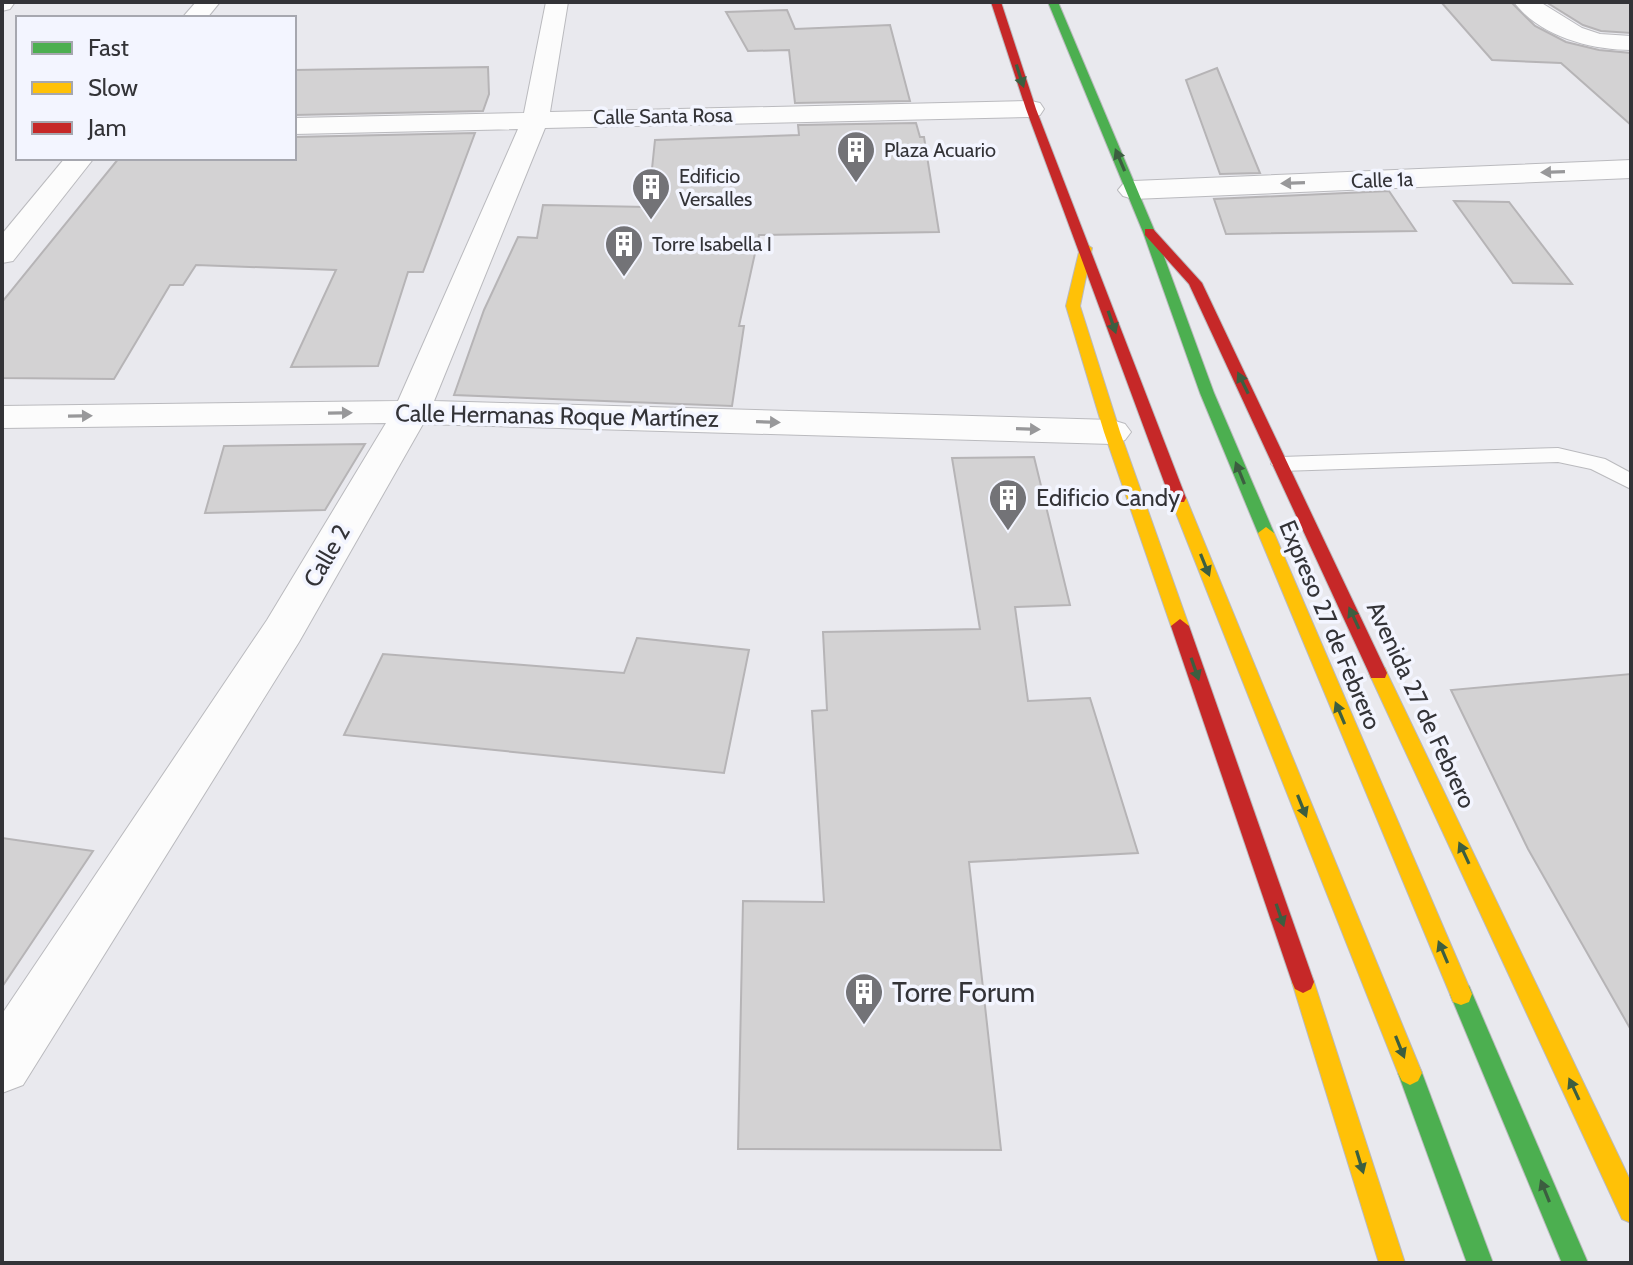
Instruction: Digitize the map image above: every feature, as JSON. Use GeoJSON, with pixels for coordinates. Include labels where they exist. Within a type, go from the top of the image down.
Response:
{"type":"FeatureCollection","features":[{"type":"Feature","properties":{"kind":"main road"},"geometry":{"type":"LineString","coordinates":[[996,2],[1031,109],[1086,248],[1137,395],[1415,1085],[1480,1263]]}},
{"type":"Feature","properties":{"kind":"main road","name":"Expreso 27 de Febrero"},"geometry":{"type":"LineString","coordinates":[[1053,2],[1133,190],[1207,393],[1575,1263]]}},
{"type":"Feature","properties":{"kind":"main road","name":"Avenida 27 de Febrero"},"geometry":{"type":"LineString","coordinates":[[1149,232],[1195,283],[1631,1210]]}},
{"type":"Feature","properties":{"kind":"main road"},"geometry":{"type":"LineString","coordinates":[[1086,248],[1073,306],[1112,432],[1313,1009],[1392,1263]]}},
{"type":"Feature","properties":{"kind":"street","name":"Calle 2"},"geometry":{"type":"LineString","coordinates":[[2,1065],[283,631],[411,412],[536,118],[557,2]]}},
{"type":"Feature","properties":{"kind":"street"},"geometry":{"type":"LineString","coordinates":[[1525,2],[1559,28],[1582,38],[1631,43]]}},
{"type":"Feature","properties":{"kind":"street","name":"Calle Santa Rosa"},"geometry":{"type":"LineString","coordinates":[[296,126],[536,118],[1031,109]]}},
{"type":"Feature","properties":{"kind":"street"},"geometry":{"type":"LineString","coordinates":[[2,254],[78,160]]}},
{"type":"Feature","properties":{"kind":"street","name":"Calle 1a"},"geometry":{"type":"LineString","coordinates":[[1133,190],[1631,169]]}},
{"type":"Feature","properties":{"kind":"street","name":"Calle Hermanas Roque Martínez"},"geometry":{"type":"LineString","coordinates":[[2,417],[411,412],[1112,432]]}},
{"type":"Feature","properties":{"kind":"lane"},"geometry":{"type":"LineString","coordinates":[[1281,464],[1558,455],[1598,464],[1631,482]]}},
{"type":"Feature","properties":{"kind":"building"},"geometry":{"type":"Polygon","coordinates":[[[1441,2],[1511,2],[1535,26],[1566,42],[1631,53],[1631,125],[1561,63],[1492,60],[1441,2]]]}},
{"type":"Feature","properties":{"kind":"building"},"geometry":{"type":"Polygon","coordinates":[[[1546,2],[1631,2],[1631,33],[1601,31],[1583,25],[1546,2]]]}},
{"type":"Feature","properties":{"kind":"building"},"geometry":{"type":"Polygon","coordinates":[[[787,10],[795,29],[890,25],[910,101],[795,103],[789,50],[748,51],[726,12],[787,10]]]}},
{"type":"Feature","properties":{"kind":"building"},"geometry":{"type":"Polygon","coordinates":[[[488,67],[489,94],[483,111],[296,115],[296,70],[488,67]]]}},
{"type":"Feature","properties":{"kind":"building"},"geometry":{"type":"Polygon","coordinates":[[[1217,68],[1260,173],[1220,174],[1186,80],[1217,68]]]}},
{"type":"Feature","properties":{"kind":"building"},"geometry":{"type":"Polygon","coordinates":[[[916,123],[920,137],[924,137],[939,232],[759,235],[739,326],[744,326],[732,406],[454,395],[484,310],[518,237],[537,238],[543,205],[648,207],[655,140],[799,135],[798,125],[916,123]]]}},
{"type":"Feature","properties":{"kind":"building"},"geometry":{"type":"Polygon","coordinates":[[[475,133],[423,272],[408,272],[378,366],[291,367],[336,270],[196,265],[183,285],[170,285],[114,379],[2,378],[2,302],[117,160],[296,160],[296,137],[475,133]]]}},
{"type":"Feature","properties":{"kind":"building"},"geometry":{"type":"Polygon","coordinates":[[[1389,191],[1416,231],[1226,234],[1214,199],[1389,191]]]}},
{"type":"Feature","properties":{"kind":"building"},"geometry":{"type":"Polygon","coordinates":[[[1454,201],[1509,202],[1572,284],[1513,283],[1454,201]]]}},
{"type":"Feature","properties":{"kind":"building"},"geometry":{"type":"Polygon","coordinates":[[[365,444],[325,510],[205,513],[224,446],[365,444]]]}},
{"type":"Feature","properties":{"kind":"building"},"geometry":{"type":"Polygon","coordinates":[[[1034,457],[1070,605],[1015,607],[1028,701],[1090,698],[1138,853],[969,862],[1001,1150],[738,1149],[743,901],[824,902],[812,711],[827,710],[823,632],[980,629],[952,458],[1034,457]]]}},
{"type":"Feature","properties":{"kind":"building"},"geometry":{"type":"Polygon","coordinates":[[[637,638],[749,650],[724,773],[344,735],[383,654],[624,673],[637,638]]]}},
{"type":"Feature","properties":{"kind":"building"},"geometry":{"type":"Polygon","coordinates":[[[1631,674],[1631,1030],[1528,849],[1451,690],[1631,674]]]}},
{"type":"Feature","properties":{"kind":"building"},"geometry":{"type":"Polygon","coordinates":[[[2,838],[93,851],[2,987],[2,838]]]}},
{"type":"Feature","properties":{"kind":"traffic: fast"},"geometry":{"type":"LineString","coordinates":[[1053,2],[1149,232],[1207,393],[1266,533]]}},
{"type":"Feature","properties":{"kind":"traffic: fast"},"geometry":{"type":"LineString","coordinates":[[1461,994],[1575,1263]]}},
{"type":"Feature","properties":{"kind":"traffic: fast"},"geometry":{"type":"LineString","coordinates":[[1410,1073],[1480,1263]]}},
{"type":"Feature","properties":{"kind":"traffic: slow"},"geometry":{"type":"LineString","coordinates":[[1086,248],[1073,306],[1112,432],[1180,626]]}},
{"type":"Feature","properties":{"kind":"traffic: slow"},"geometry":{"type":"LineString","coordinates":[[1178,498],[1410,1073]]}},
{"type":"Feature","properties":{"kind":"traffic: slow"},"geometry":{"type":"LineString","coordinates":[[1266,533],[1461,994]]}},
{"type":"Feature","properties":{"kind":"traffic: slow"},"geometry":{"type":"LineString","coordinates":[[1378,673],[1631,1210]]}},
{"type":"Feature","properties":{"kind":"traffic: slow"},"geometry":{"type":"LineString","coordinates":[[1303,982],[1392,1263]]}},
{"type":"Feature","properties":{"kind":"traffic: jam"},"geometry":{"type":"LineString","coordinates":[[996,2],[1031,109],[1178,498]]}},
{"type":"Feature","properties":{"kind":"traffic: jam"},"geometry":{"type":"LineString","coordinates":[[1149,232],[1195,283],[1378,673]]}},
{"type":"Feature","properties":{"kind":"traffic: jam"},"geometry":{"type":"LineString","coordinates":[[1180,626],[1303,982]]}},
{"type":"Feature","properties":{"kind":"place","name":"Plaza Acuario"},"geometry":{"type":"Point","coordinates":[856,184]}},
{"type":"Feature","properties":{"kind":"place","name":"Edificio Versalles"},"geometry":{"type":"Point","coordinates":[651,221]}},
{"type":"Feature","properties":{"kind":"place","name":"Torre Isabella I"},"geometry":{"type":"Point","coordinates":[624,278]}},
{"type":"Feature","properties":{"kind":"place","name":"Edificio Candy"},"geometry":{"type":"Point","coordinates":[1008,532]}},
{"type":"Feature","properties":{"kind":"place","name":"Torre Forum"},"geometry":{"type":"Point","coordinates":[864,1026]}}]}
